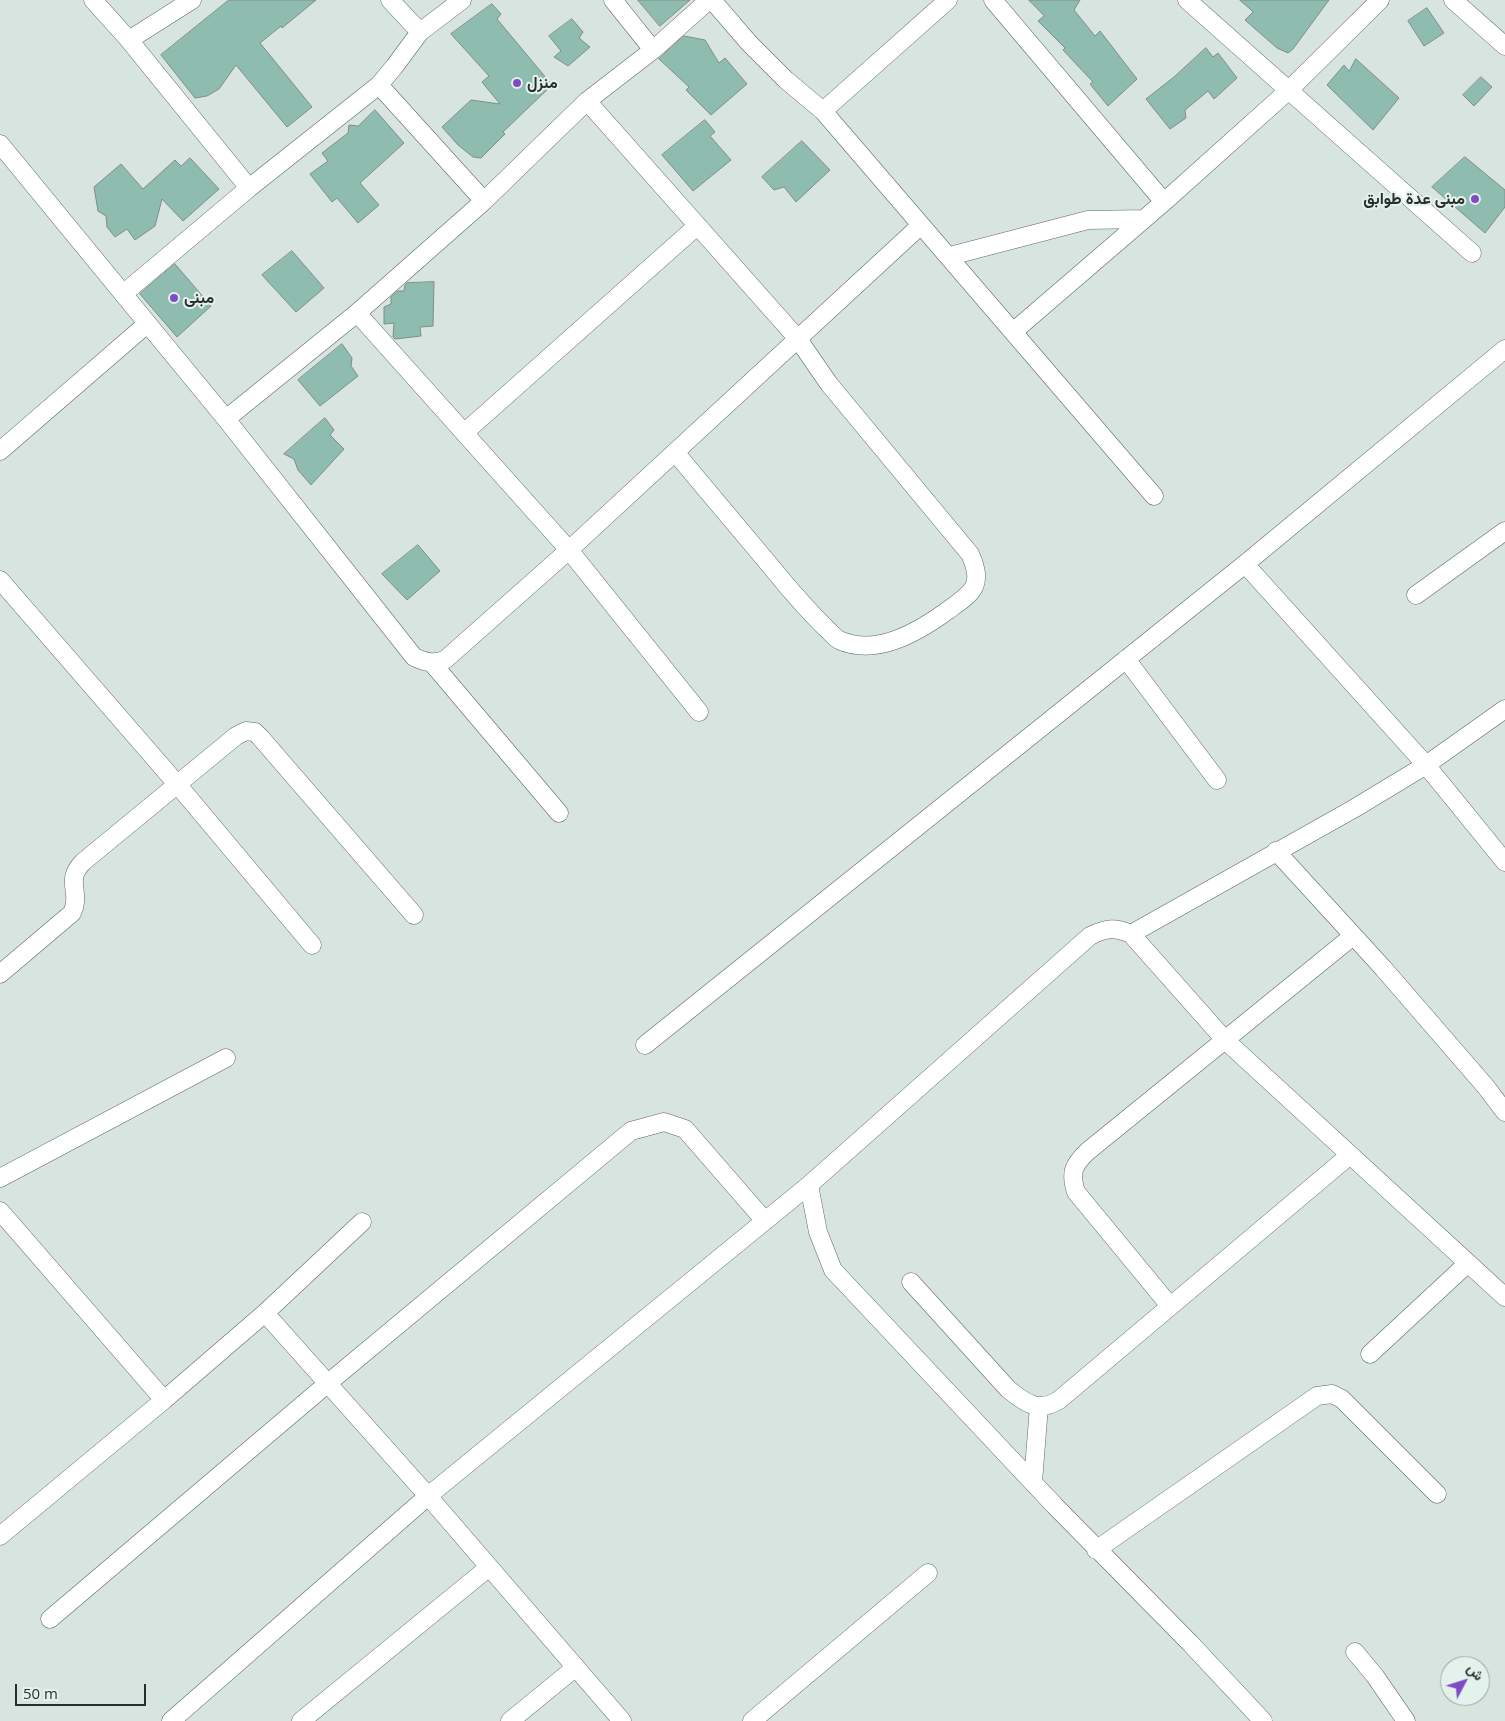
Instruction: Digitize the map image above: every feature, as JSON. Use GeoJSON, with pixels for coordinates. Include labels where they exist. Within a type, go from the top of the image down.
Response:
{"type":"FeatureCollection","features":[{"type":"Feature","properties":{"kind":"street"},"geometry":{"type":"LineString","coordinates":[[94,0],[129,40],[249,188]]}},
{"type":"Feature","properties":{"kind":"street"},"geometry":{"type":"LineString","coordinates":[[129,40],[192,0]]}},
{"type":"Feature","properties":{"kind":"street"},"geometry":{"type":"LineString","coordinates":[[390,0],[420,32]]}},
{"type":"Feature","properties":{"kind":"street"},"geometry":{"type":"LineString","coordinates":[[123,294],[249,188],[379,85],[420,32],[462,0]]}},
{"type":"Feature","properties":{"kind":"street"},"geometry":{"type":"LineString","coordinates":[[613,0],[654,50]]}},
{"type":"Feature","properties":{"kind":"street"},"geometry":{"type":"LineString","coordinates":[[226,419],[357,313],[484,201],[587,101],[654,50],[711,0],[749,43],[786,80],[823,112],[920,226],[950,256],[1154,496]]}},
{"type":"Feature","properties":{"kind":"street"},"geometry":{"type":"LineString","coordinates":[[823,112],[948,0]]}},
{"type":"Feature","properties":{"kind":"street"},"geometry":{"type":"LineString","coordinates":[[993,0],[1164,202]]}},
{"type":"Feature","properties":{"kind":"street"},"geometry":{"type":"LineString","coordinates":[[1187,0],[1472,253]]}},
{"type":"Feature","properties":{"kind":"street"},"geometry":{"type":"LineString","coordinates":[[1014,331],[1164,202],[1289,90],[1380,0]]}},
{"type":"Feature","properties":{"kind":"street"},"geometry":{"type":"LineString","coordinates":[[1453,0],[1505,46]]}},
{"type":"Feature","properties":{"kind":"street"},"geometry":{"type":"LineString","coordinates":[[379,85],[484,201]]}},
{"type":"Feature","properties":{"kind":"street"},"geometry":{"type":"LineString","coordinates":[[587,101],[798,339],[841,398],[970,554],[976,568],[976,582],[969,595],[923,628],[896,640],[873,645],[838,640],[812,615],[675,452]]}},
{"type":"Feature","properties":{"kind":"street"},"geometry":{"type":"LineString","coordinates":[[0,144],[226,419],[414,657],[423,662],[432,663],[446,660],[569,550],[920,226]]}},
{"type":"Feature","properties":{"kind":"street"},"geometry":{"type":"LineString","coordinates":[[950,256],[1088,220],[1144,219]]}},
{"type":"Feature","properties":{"kind":"street"},"geometry":{"type":"LineString","coordinates":[[464,433],[698,226]]}},
{"type":"Feature","properties":{"kind":"street"},"geometry":{"type":"LineString","coordinates":[[357,313],[569,550],[699,712]]}},
{"type":"Feature","properties":{"kind":"street"},"geometry":{"type":"LineString","coordinates":[[0,450],[148,324]]}},
{"type":"Feature","properties":{"kind":"street"},"geometry":{"type":"LineString","coordinates":[[645,1045],[1245,564],[1505,349]]}},
{"type":"Feature","properties":{"kind":"street"},"geometry":{"type":"LineString","coordinates":[[1416,595],[1505,531]]}},
{"type":"Feature","properties":{"kind":"street"},"geometry":{"type":"LineString","coordinates":[[1245,564],[1426,765],[1505,862]]}},
{"type":"Feature","properties":{"kind":"street"},"geometry":{"type":"LineString","coordinates":[[0,580],[177,784],[312,945]]}},
{"type":"Feature","properties":{"kind":"street"},"geometry":{"type":"LineString","coordinates":[[1126,659],[1217,780]]}},
{"type":"Feature","properties":{"kind":"street"},"geometry":{"type":"LineString","coordinates":[[432,663],[559,813]]}},
{"type":"Feature","properties":{"kind":"street"},"geometry":{"type":"LineString","coordinates":[[1131,934],[1355,808],[1426,765],[1505,709]]}},
{"type":"Feature","properties":{"kind":"street"},"geometry":{"type":"LineString","coordinates":[[0,974],[72,913],[76,900],[73,880],[78,867],[236,736],[246,732],[255,732],[414,915]]}},
{"type":"Feature","properties":{"kind":"street"},"geometry":{"type":"LineString","coordinates":[[1276,851],[1486,1087],[1505,1112]]}},
{"type":"Feature","properties":{"kind":"street"},"geometry":{"type":"LineString","coordinates":[[171,1721],[428,1496],[809,1185],[1090,936],[1103,930],[1119,929],[1131,934],[1225,1040],[1505,1297]]}},
{"type":"Feature","properties":{"kind":"street"},"geometry":{"type":"LineString","coordinates":[[1170,1306],[1076,1192],[1073,1181],[1074,1169],[1078,1160],[1353,936]]}},
{"type":"Feature","properties":{"kind":"street"},"geometry":{"type":"LineString","coordinates":[[0,1178],[226,1058]]}},
{"type":"Feature","properties":{"kind":"street"},"geometry":{"type":"LineString","coordinates":[[50,1619],[326,1384],[631,1131],[664,1122],[685,1130],[765,1221]]}},
{"type":"Feature","properties":{"kind":"street"},"geometry":{"type":"LineString","coordinates":[[911,1282],[1008,1389],[1022,1401],[1038,1406],[1050,1405],[1059,1400],[1350,1155]]}},
{"type":"Feature","properties":{"kind":"street"},"geometry":{"type":"LineString","coordinates":[[809,1185],[818,1232],[832,1270],[1096,1550],[1190,1644],[1263,1721]]}},
{"type":"Feature","properties":{"kind":"street"},"geometry":{"type":"LineString","coordinates":[[0,1211],[164,1400]]}},
{"type":"Feature","properties":{"kind":"street"},"geometry":{"type":"LineString","coordinates":[[0,1536],[266,1313],[362,1222]]}},
{"type":"Feature","properties":{"kind":"street"},"geometry":{"type":"LineString","coordinates":[[1370,1354],[1468,1263]]}},
{"type":"Feature","properties":{"kind":"street"},"geometry":{"type":"LineString","coordinates":[[266,1313],[326,1384],[428,1496],[488,1568],[622,1721]]}},
{"type":"Feature","properties":{"kind":"street"},"geometry":{"type":"LineString","coordinates":[[1096,1550],[1317,1396],[1332,1394],[1342,1399],[1437,1494]]}},
{"type":"Feature","properties":{"kind":"street"},"geometry":{"type":"LineString","coordinates":[[1033,1482],[1038,1406]]}},
{"type":"Feature","properties":{"kind":"street"},"geometry":{"type":"LineString","coordinates":[[301,1721],[488,1568]]}},
{"type":"Feature","properties":{"kind":"street"},"geometry":{"type":"LineString","coordinates":[[752,1721],[928,1573]]}},
{"type":"Feature","properties":{"kind":"street"},"geometry":{"type":"LineString","coordinates":[[1356,1652],[1406,1721]]}},
{"type":"Feature","properties":{"kind":"street"},"geometry":{"type":"LineString","coordinates":[[510,1721],[576,1667]]}},
{"type":"Feature","properties":{"kind":"building"},"geometry":{"type":"Polygon","coordinates":[[[229,0],[316,0],[282,28],[281,26],[260,43],[312,107],[287,127],[236,65],[219,89],[207,96],[195,98],[161,55],[229,0]]]}},
{"type":"Feature","properties":{"kind":"building"},"geometry":{"type":"Polygon","coordinates":[[[638,0],[690,0],[660,26],[638,0]]]}},
{"type":"Feature","properties":{"kind":"building"},"geometry":{"type":"Polygon","coordinates":[[[1029,0],[1080,0],[1074,10],[1095,36],[1100,31],[1137,79],[1108,106],[1090,84],[1093,82],[1063,50],[1065,48],[1038,21],[1044,16],[1029,0]]]}},
{"type":"Feature","properties":{"kind":"building"},"geometry":{"type":"Polygon","coordinates":[[[1240,0],[1329,0],[1293,49],[1288,53],[1277,48],[1245,20],[1253,12],[1240,0]]]}},
{"type":"Feature","properties":{"kind":"building"},"geometry":{"type":"Polygon","coordinates":[[[492,4],[501,14],[497,19],[552,85],[503,132],[505,134],[481,158],[473,157],[458,145],[442,127],[471,100],[500,104],[482,82],[489,76],[451,34],[492,4]]]}},
{"type":"Feature","properties":{"kind":"building"},"geometry":{"type":"Polygon","coordinates":[[[1427,8],[1444,33],[1424,46],[1408,21],[1427,8]]]}},
{"type":"Feature","properties":{"kind":"building","name":"منزل"},"geometry":{"type":"Polygon","coordinates":[[[572,19],[583,32],[579,38],[590,47],[568,66],[554,57],[561,51],[549,36],[572,19]]]}},
{"type":"Feature","properties":{"kind":"building"},"geometry":{"type":"Polygon","coordinates":[[[684,36],[705,40],[719,63],[725,58],[747,84],[711,115],[686,90],[689,87],[659,59],[684,36]]]}},
{"type":"Feature","properties":{"kind":"building"},"geometry":{"type":"Polygon","coordinates":[[[1206,48],[1213,57],[1218,53],[1237,78],[1214,99],[1208,91],[1185,110],[1186,118],[1170,129],[1146,99],[1206,48]]]}},
{"type":"Feature","properties":{"kind":"building"},"geometry":{"type":"Polygon","coordinates":[[[1356,59],[1399,98],[1373,130],[1327,85],[1344,65],[1349,71],[1356,59]]]}},
{"type":"Feature","properties":{"kind":"building"},"geometry":{"type":"Polygon","coordinates":[[[1481,77],[1492,87],[1474,106],[1463,95],[1481,77]]]}},
{"type":"Feature","properties":{"kind":"building"},"geometry":{"type":"Polygon","coordinates":[[[375,110],[404,143],[360,183],[379,205],[358,223],[337,198],[332,202],[310,174],[328,161],[322,153],[348,133],[349,125],[358,126],[375,110]]]}},
{"type":"Feature","properties":{"kind":"building"},"geometry":{"type":"Polygon","coordinates":[[[705,120],[715,132],[710,136],[731,160],[693,191],[662,155],[705,120]]]}},
{"type":"Feature","properties":{"kind":"building"},"geometry":{"type":"Polygon","coordinates":[[[802,141],[830,170],[796,202],[784,187],[774,190],[762,177],[802,141]]]}},
{"type":"Feature","properties":{"kind":"building","name":"مبنى عدة طوابق"},"geometry":{"type":"Polygon","coordinates":[[[1465,157],[1505,190],[1505,207],[1485,233],[1432,187],[1465,157]]]}},
{"type":"Feature","properties":{"kind":"building"},"geometry":{"type":"Polygon","coordinates":[[[190,158],[219,189],[183,221],[162,199],[155,226],[135,240],[127,229],[115,237],[107,227],[106,216],[98,211],[94,187],[121,164],[143,189],[175,160],[181,166],[190,158]]]}},
{"type":"Feature","properties":{"kind":"building"},"geometry":{"type":"Polygon","coordinates":[[[292,251],[324,288],[296,312],[262,275],[292,251]]]}},
{"type":"Feature","properties":{"kind":"building","name":"مبنى"},"geometry":{"type":"Polygon","coordinates":[[[175,264],[211,306],[177,337],[140,294],[175,264]]]}},
{"type":"Feature","properties":{"kind":"building"},"geometry":{"type":"Polygon","coordinates":[[[434,282],[433,326],[420,327],[421,336],[395,339],[393,337],[394,323],[384,324],[384,307],[391,304],[391,297],[398,291],[404,291],[407,283],[434,282]]]}},
{"type":"Feature","properties":{"kind":"building"},"geometry":{"type":"Polygon","coordinates":[[[342,344],[352,358],[351,366],[358,376],[320,406],[298,380],[342,344]]]}},
{"type":"Feature","properties":{"kind":"building"},"geometry":{"type":"Polygon","coordinates":[[[325,418],[334,430],[330,435],[344,449],[311,485],[298,470],[294,459],[284,454],[325,418]]]}},
{"type":"Feature","properties":{"kind":"building"},"geometry":{"type":"Polygon","coordinates":[[[418,545],[440,571],[407,600],[382,574],[418,545]]]}},
{"type":"Feature","properties":{"kind":"place","name":"منزل"},"geometry":{"type":"Point","coordinates":[517,83]}},
{"type":"Feature","properties":{"kind":"place","name":"مبنى عدة طوابق"},"geometry":{"type":"Point","coordinates":[1475,199]}},
{"type":"Feature","properties":{"kind":"place","name":"مبنى"},"geometry":{"type":"Point","coordinates":[174,298]}}]}
